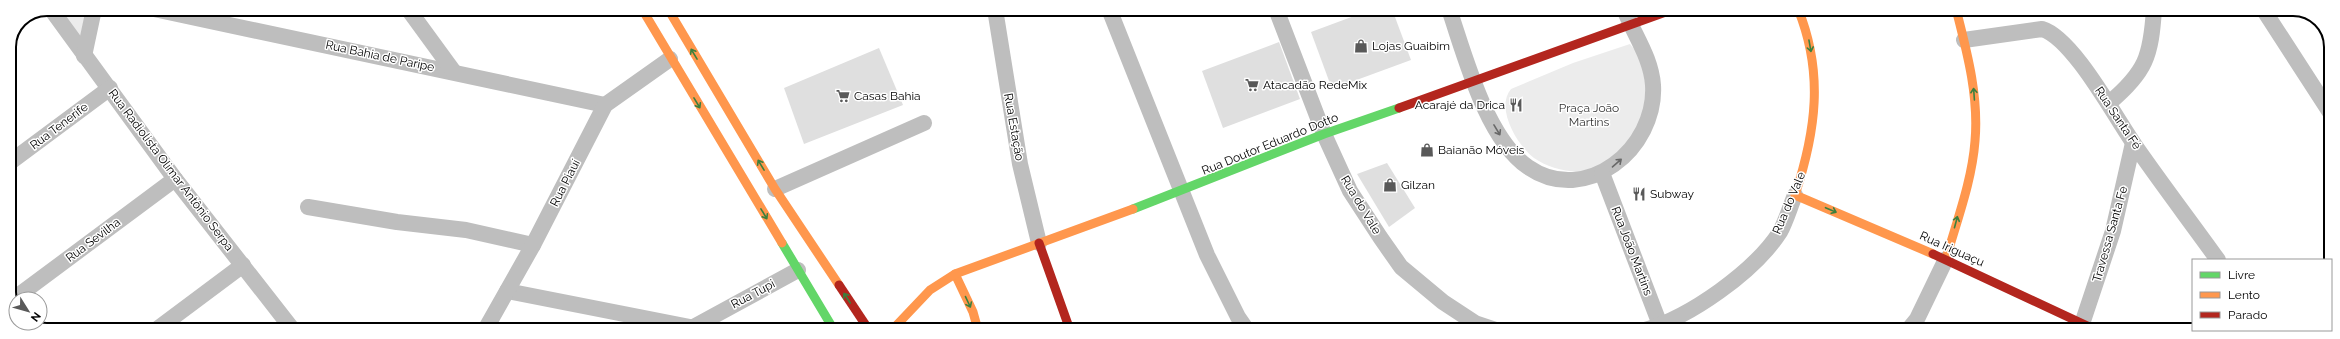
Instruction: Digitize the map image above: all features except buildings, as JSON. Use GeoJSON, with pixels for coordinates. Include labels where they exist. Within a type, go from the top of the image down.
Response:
{"type":"FeatureCollection","features":[{"type":"Feature","properties":{"kind":"main road"},"geometry":{"type":"LineString","coordinates":[[646,16],[670,59],[830,323]]}},
{"type":"Feature","properties":{"kind":"main road"},"geometry":{"type":"LineString","coordinates":[[672,16],[775,189],[864,323]]}},
{"type":"Feature","properties":{"kind":"main road","name":"Rua Doutor Eduardo Dotto"},"geometry":{"type":"LineString","coordinates":[[899,323],[930,290],[955,274],[1182,191],[1324,134],[1474,82],[1656,16]]}},
{"type":"Feature","properties":{"kind":"main road","name":"Rua do Vale"},"geometry":{"type":"LineString","coordinates":[[1795,195],[1810,144],[1816,92],[1810,43],[1800,16]]}},
{"type":"Feature","properties":{"kind":"main road"},"geometry":{"type":"LineString","coordinates":[[1946,259],[1972,163],[1976,124],[1974,81],[1958,16]]}},
{"type":"Feature","properties":{"kind":"main road","name":"Rua Iriguaçu"},"geometry":{"type":"LineString","coordinates":[[1795,195],[1946,259],[2076,323]]}},
{"type":"Feature","properties":{"kind":"main road"},"geometry":{"type":"LineString","coordinates":[[1039,243],[1068,323]]}},
{"type":"Feature","properties":{"kind":"main road"},"geometry":{"type":"LineString","coordinates":[[955,274],[973,312],[976,323]]}},
{"type":"Feature","properties":{"kind":"street","name":"Rua Radiolista Olimar Antônio Serpa"},"geometry":{"type":"LineString","coordinates":[[56,16],[175,179],[288,323]]}},
{"type":"Feature","properties":{"kind":"street"},"geometry":{"type":"LineString","coordinates":[[84,56],[93,16]]}},
{"type":"Feature","properties":{"kind":"street","name":"Rua Bahia de Paripe"},"geometry":{"type":"LineString","coordinates":[[187,16],[605,105]]}},
{"type":"Feature","properties":{"kind":"street"},"geometry":{"type":"LineString","coordinates":[[413,16],[454,72]]}},
{"type":"Feature","properties":{"kind":"street","name":"Rua Estação"},"geometry":{"type":"LineString","coordinates":[[996,16],[1020,164],[1039,243]]}},
{"type":"Feature","properties":{"kind":"street"},"geometry":{"type":"LineString","coordinates":[[1112,16],[1207,255],[1242,323]]}},
{"type":"Feature","properties":{"kind":"street","name":"Rua do Vale"},"geometry":{"type":"LineString","coordinates":[[1279,16],[1324,134],[1350,191],[1401,267],[1469,323]]}},
{"type":"Feature","properties":{"kind":"street"},"geometry":{"type":"LineString","coordinates":[[1451,16],[1474,82],[1485,108],[1507,146],[1528,167],[1549,177],[1567,179],[1587,179],[1615,166],[1626,155],[1643,129],[1651,110],[1653,85],[1649,64],[1626,16]]}},
{"type":"Feature","properties":{"kind":"street"},"geometry":{"type":"LineString","coordinates":[[2109,102],[2132,82],[2139,73],[2152,37],[2154,16]]}},
{"type":"Feature","properties":{"kind":"street"},"geometry":{"type":"LineString","coordinates":[[2268,16],[2324,103]]}},
{"type":"Feature","properties":{"kind":"street","name":"Rua Santa Fé"},"geometry":{"type":"LineString","coordinates":[[1964,40],[2042,29],[2053,32],[2109,102],[2133,143],[2217,259]]}},
{"type":"Feature","properties":{"kind":"street","name":"Rua Piauí"},"geometry":{"type":"LineString","coordinates":[[489,323],[533,245],[605,105],[670,59]]}},
{"type":"Feature","properties":{"kind":"street","name":"Rua Tenerife"},"geometry":{"type":"LineString","coordinates":[[16,158],[110,88]]}},
{"type":"Feature","properties":{"kind":"street"},"geometry":{"type":"LineString","coordinates":[[775,189],[924,123]]}},
{"type":"Feature","properties":{"kind":"street","name":"Travessa Santa Fe"},"geometry":{"type":"LineString","coordinates":[[2087,323],[2113,231],[2133,143]]}},
{"type":"Feature","properties":{"kind":"street","name":"Rua João Martins"},"geometry":{"type":"LineString","coordinates":[[1602,173],[1659,323]]}},
{"type":"Feature","properties":{"kind":"street","name":"Rua Sevilha"},"geometry":{"type":"LineString","coordinates":[[24,291],[175,179]]}},
{"type":"Feature","properties":{"kind":"street","name":"Rua do Vale"},"geometry":{"type":"LineString","coordinates":[[1669,323],[1708,300],[1755,261],[1780,231],[1795,195]]}},
{"type":"Feature","properties":{"kind":"street"},"geometry":{"type":"LineString","coordinates":[[308,207],[397,222],[466,230],[533,245]]}},
{"type":"Feature","properties":{"kind":"street"},"geometry":{"type":"LineString","coordinates":[[1914,323],[1946,259]]}},
{"type":"Feature","properties":{"kind":"street"},"geometry":{"type":"LineString","coordinates":[[165,323],[243,265]]}},
{"type":"Feature","properties":{"kind":"street","name":"Rua Tupi"},"geometry":{"type":"LineString","coordinates":[[700,323],[798,270]]}},
{"type":"Feature","properties":{"kind":"street"},"geometry":{"type":"LineString","coordinates":[[507,291],[660,323]]}},
{"type":"Feature","properties":{"kind":"green space"},"geometry":{"type":"Polygon","coordinates":[[[64,16],[89,16],[83,45],[64,16]]]}},
{"type":"Feature","properties":{"kind":"green space","name":"Praça João Martins"},"geometry":{"type":"Polygon","coordinates":[[[1630,44],[1649,68],[1656,88],[1634,150],[1584,171],[1558,169],[1534,158],[1527,152],[1510,126],[1507,116],[1505,106],[1511,89],[1573,63],[1630,44]]]}},
{"type":"Feature","properties":{"kind":"traffic: fast"},"geometry":{"type":"LineString","coordinates":[[1133,209],[1324,134],[1399,108]]}},
{"type":"Feature","properties":{"kind":"traffic: fast"},"geometry":{"type":"LineString","coordinates":[[782,243],[830,323]]}},
{"type":"Feature","properties":{"kind":"traffic: slow"},"geometry":{"type":"LineString","coordinates":[[646,16],[782,243]]}},
{"type":"Feature","properties":{"kind":"traffic: slow"},"geometry":{"type":"LineString","coordinates":[[672,16],[775,189],[839,285]]}},
{"type":"Feature","properties":{"kind":"traffic: slow"},"geometry":{"type":"LineString","coordinates":[[1800,16],[1811,56],[1814,79],[1814,102],[1808,148],[1795,195],[1933,254]]}},
{"type":"Feature","properties":{"kind":"traffic: slow"},"geometry":{"type":"LineString","coordinates":[[1946,259],[1971,171],[1976,124],[1974,91],[1958,16]]}},
{"type":"Feature","properties":{"kind":"traffic: slow"},"geometry":{"type":"LineString","coordinates":[[899,323],[930,290],[955,274],[1133,209]]}},
{"type":"Feature","properties":{"kind":"traffic: slow"},"geometry":{"type":"LineString","coordinates":[[955,274],[973,312],[976,323]]}},
{"type":"Feature","properties":{"kind":"traffic: jam"},"geometry":{"type":"LineString","coordinates":[[1399,108],[1655,16]]}},
{"type":"Feature","properties":{"kind":"traffic: jam"},"geometry":{"type":"LineString","coordinates":[[1039,243],[1068,323]]}},
{"type":"Feature","properties":{"kind":"traffic: jam"},"geometry":{"type":"LineString","coordinates":[[1933,254],[2081,323]]}},
{"type":"Feature","properties":{"kind":"traffic: jam"},"geometry":{"type":"LineString","coordinates":[[839,285],[864,323]]}},
{"type":"Feature","properties":{"kind":"place","name":"Lojas Guaibim"},"geometry":{"type":"Point","coordinates":[1361,46]}},
{"type":"Feature","properties":{"kind":"place","name":"Atacadão RedeMix"},"geometry":{"type":"Point","coordinates":[1252,85]}},
{"type":"Feature","properties":{"kind":"place","name":"Casas Bahia"},"geometry":{"type":"Point","coordinates":[843,96]}},
{"type":"Feature","properties":{"kind":"place","name":"Acarajé da Drica"},"geometry":{"type":"Point","coordinates":[1516,105]}},
{"type":"Feature","properties":{"kind":"place","name":"Baianão Móveis"},"geometry":{"type":"Point","coordinates":[1427,150]}},
{"type":"Feature","properties":{"kind":"place","name":"Gilzan"},"geometry":{"type":"Point","coordinates":[1390,185]}},
{"type":"Feature","properties":{"kind":"place","name":"Subway"},"geometry":{"type":"Point","coordinates":[1639,194]}}]}
